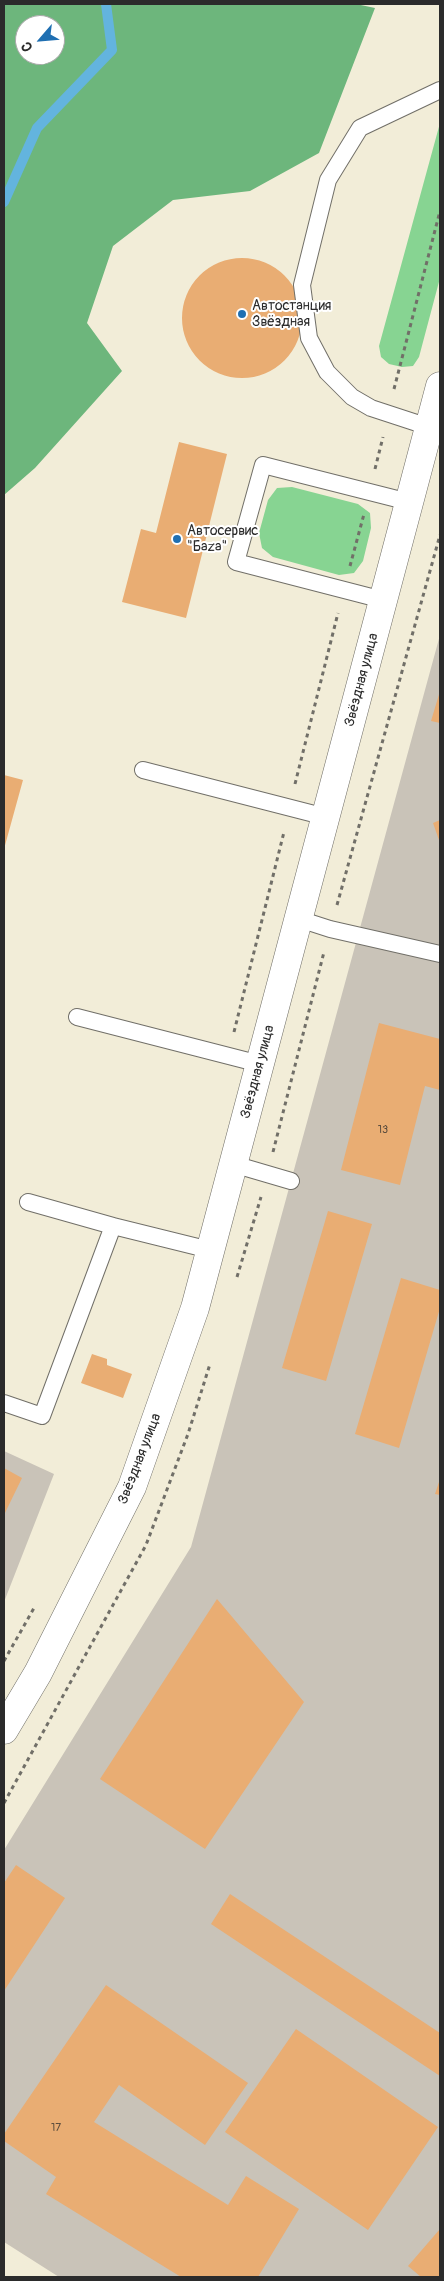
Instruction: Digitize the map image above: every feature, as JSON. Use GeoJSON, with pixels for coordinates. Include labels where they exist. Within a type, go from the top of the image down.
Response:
{"type":"FeatureCollection","features":[{"type":"Feature","properties":{"kind":"main road","name":"Звёздная улица"},"geometry":{"type":"LineString","coordinates":[[4,1730],[11,1703],[38,1673],[132,1487],[194,1308],[440,386]]}},
{"type":"Feature","properties":{"kind":"lane"},"geometry":{"type":"LineString","coordinates":[[429,427],[371,408],[352,397],[327,372],[309,338],[302,285],[328,180],[360,128],[440,90]]}},
{"type":"Feature","properties":{"kind":"lane"},"geometry":{"type":"LineString","coordinates":[[383,600],[236,562],[263,465],[409,502]]}},
{"type":"Feature","properties":{"kind":"lane"},"geometry":{"type":"LineString","coordinates":[[143,770],[326,817]]}},
{"type":"Feature","properties":{"kind":"lane"},"geometry":{"type":"LineString","coordinates":[[299,919],[330,929],[440,954]]}},
{"type":"Feature","properties":{"kind":"lane"},"geometry":{"type":"LineString","coordinates":[[77,1017],[260,1064]]}},
{"type":"Feature","properties":{"kind":"lane"},"geometry":{"type":"LineString","coordinates":[[233,1164],[291,1181]]}},
{"type":"Feature","properties":{"kind":"lane"},"geometry":{"type":"LineString","coordinates":[[28,1202],[113,1226],[210,1250]]}},
{"type":"Feature","properties":{"kind":"lane"},"geometry":{"type":"LineString","coordinates":[[4,1402],[42,1416],[113,1226]]}},
{"type":"Feature","properties":{"kind":"path"},"geometry":{"type":"LineString","coordinates":[[388,414],[440,211]]}},
{"type":"Feature","properties":{"kind":"path"},"geometry":{"type":"LineString","coordinates":[[4,1661],[38,1602]]}},
{"type":"Feature","properties":{"kind":"shaded area"},"geometry":{"type":"Polygon","coordinates":[[[440,635],[440,2277],[59,2277],[4,2242],[4,1850],[191,1547],[440,635]]]}},
{"type":"Feature","properties":{"kind":"shaded area"},"geometry":{"type":"Polygon","coordinates":[[[4,1451],[54,1474],[4,1602],[4,1451]]]}},
{"type":"Feature","properties":{"kind":"green space"},"geometry":{"type":"Polygon","coordinates":[[[4,4],[356,4],[375,8],[319,153],[250,191],[173,200],[113,246],[87,323],[122,371],[35,468],[4,495],[4,4]]]}},
{"type":"Feature","properties":{"kind":"green space"},"geometry":{"type":"Polygon","coordinates":[[[440,123],[440,278],[419,357],[413,366],[402,367],[389,364],[381,357],[379,346],[440,123]]]}},
{"type":"Feature","properties":{"kind":"green space"},"geometry":{"type":"Polygon","coordinates":[[[292,487],[358,504],[370,513],[371,528],[363,561],[354,573],[339,575],[273,557],[262,548],[259,533],[268,500],[277,488],[292,487]]]}},
{"type":"Feature","properties":{"kind":"building","name":"Автостанция Звёздная"},"geometry":{"type":"Polygon","coordinates":[[[242,258],[254,259],[265,263],[275,268],[284,276],[292,285],[297,295],[301,306],[301,330],[297,341],[292,351],[284,360],[275,368],[265,373],[254,377],[242,378],[230,377],[219,373],[209,368],[200,360],[192,351],[187,341],[183,330],[182,318],[183,306],[187,295],[192,285],[200,276],[209,268],[219,263],[230,259],[242,258]]]}},
{"type":"Feature","properties":{"kind":"building"},"geometry":{"type":"Polygon","coordinates":[[[179,442],[227,454],[186,618],[122,602],[141,529],[156,533],[179,442]]]}},
{"type":"Feature","properties":{"kind":"building"},"geometry":{"type":"Polygon","coordinates":[[[440,691],[440,723],[431,721],[440,691]]]}},
{"type":"Feature","properties":{"kind":"building"},"geometry":{"type":"Polygon","coordinates":[[[4,775],[23,780],[4,849],[4,775]]]}},
{"type":"Feature","properties":{"kind":"building"},"geometry":{"type":"Polygon","coordinates":[[[440,820],[440,843],[433,823],[440,820]]]}},
{"type":"Feature","properties":{"kind":"building"},"geometry":{"type":"Polygon","coordinates":[[[379,1023],[440,1039],[440,1090],[425,1086],[400,1185],[341,1170],[379,1023]]]}},
{"type":"Feature","properties":{"kind":"building"},"geometry":{"type":"Polygon","coordinates":[[[328,1211],[372,1224],[326,1381],[282,1368],[328,1211]]]}},
{"type":"Feature","properties":{"kind":"building"},"geometry":{"type":"Polygon","coordinates":[[[401,1278],[440,1290],[440,1308],[399,1448],[355,1434],[401,1278]]]}},
{"type":"Feature","properties":{"kind":"building"},"geometry":{"type":"Polygon","coordinates":[[[92,1354],[107,1359],[107,1365],[132,1374],[123,1398],[81,1383],[92,1354]]]}},
{"type":"Feature","properties":{"kind":"building"},"geometry":{"type":"Polygon","coordinates":[[[4,1468],[22,1478],[4,1515],[4,1468]]]}},
{"type":"Feature","properties":{"kind":"building"},"geometry":{"type":"Polygon","coordinates":[[[440,1479],[440,1495],[435,1494],[440,1479]]]}},
{"type":"Feature","properties":{"kind":"building"},"geometry":{"type":"Polygon","coordinates":[[[217,1599],[304,1702],[205,1849],[100,1779],[217,1599]]]}},
{"type":"Feature","properties":{"kind":"building"},"geometry":{"type":"Polygon","coordinates":[[[16,1865],[65,1898],[4,1991],[4,1883],[16,1865]]]}},
{"type":"Feature","properties":{"kind":"building"},"geometry":{"type":"Polygon","coordinates":[[[230,1894],[440,2033],[440,2076],[211,1924],[230,1894]]]}},
{"type":"Feature","properties":{"kind":"building"},"geometry":{"type":"Polygon","coordinates":[[[106,1985],[248,2083],[205,2145],[119,2085],[94,2122],[228,2205],[246,2176],[299,2209],[258,2277],[181,2277],[46,2194],[56,2177],[4,2141],[4,2134],[106,1985]]]}},
{"type":"Feature","properties":{"kind":"building"},"geometry":{"type":"Polygon","coordinates":[[[296,2029],[438,2127],[368,2230],[225,2132],[296,2029]]]}},
{"type":"Feature","properties":{"kind":"building"},"geometry":{"type":"Polygon","coordinates":[[[440,2229],[440,2277],[421,2277],[408,2266],[440,2229]]]}},
{"type":"Feature","properties":{"kind":"waterway"},"geometry":{"type":"LineString","coordinates":[[4,202],[37,128],[112,50],[106,4]]}},
{"type":"Feature","properties":{"kind":"place","name":"Автостанция Звёздная"},"geometry":{"type":"Point","coordinates":[242,314]}},
{"type":"Feature","properties":{"kind":"place","name":"Автосервис \"Баzа\""},"geometry":{"type":"Point","coordinates":[177,539]}}]}
